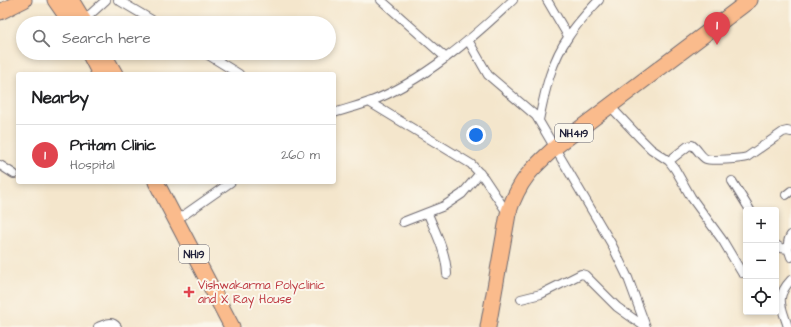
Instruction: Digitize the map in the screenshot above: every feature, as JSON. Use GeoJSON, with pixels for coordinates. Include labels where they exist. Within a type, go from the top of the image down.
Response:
{"type":"FeatureCollection","features":[{"type":"Feature","properties":{"kind":"highway"},"geometry":{"type":"LineString","coordinates":[[0,12],[24,0]]}},
{"type":"Feature","properties":{"kind":"highway"},"geometry":{"type":"LineString","coordinates":[[55,0],[73,16]]}},
{"type":"Feature","properties":{"kind":"highway"},"geometry":{"type":"LineString","coordinates":[[71,0],[78,16]]}},
{"type":"Feature","properties":{"kind":"highway","name":"NH419"},"geometry":{"type":"LineString","coordinates":[[488,327],[508,214],[521,183],[530,170],[555,147],[750,0]]}},
{"type":"Feature","properties":{"kind":"highway"},"geometry":{"type":"LineString","coordinates":[[93,60],[99,72]]}},
{"type":"Feature","properties":{"kind":"highway"},"geometry":{"type":"LineString","coordinates":[[107,60],[113,72]]}},
{"type":"Feature","properties":{"kind":"highway","name":"NH19"},"geometry":{"type":"LineString","coordinates":[[157,184],[232,327]]}},
{"type":"Feature","properties":{"kind":"highway","name":"NH19"},"geometry":{"type":"LineString","coordinates":[[169,184],[242,327]]}},
{"type":"Feature","properties":{"kind":"street"},"geometry":{"type":"LineString","coordinates":[[87,16],[106,0]]}},
{"type":"Feature","properties":{"kind":"street"},"geometry":{"type":"LineString","coordinates":[[381,0],[446,58]]}},
{"type":"Feature","properties":{"kind":"street"},"geometry":{"type":"LineString","coordinates":[[336,112],[369,102],[400,87],[446,58],[487,25],[513,0]]}},
{"type":"Feature","properties":{"kind":"street"},"geometry":{"type":"LineString","coordinates":[[547,0],[568,36]]}},
{"type":"Feature","properties":{"kind":"street"},"geometry":{"type":"LineString","coordinates":[[539,120],[545,90],[554,62],[568,36],[599,0]]}},
{"type":"Feature","properties":{"kind":"street"},"geometry":{"type":"LineString","coordinates":[[123,1],[147,16]]}},
{"type":"Feature","properties":{"kind":"street"},"geometry":{"type":"LineString","coordinates":[[468,40],[488,75],[531,110],[539,120],[612,243],[628,278],[646,327]]}},
{"type":"Feature","properties":{"kind":"street"},"geometry":{"type":"LineString","coordinates":[[217,60],[235,72]]}},
{"type":"Feature","properties":{"kind":"street"},"geometry":{"type":"LineString","coordinates":[[369,102],[466,160],[476,168],[508,214]]}},
{"type":"Feature","properties":{"kind":"street"},"geometry":{"type":"LineString","coordinates":[[610,106],[646,144],[669,161],[691,197],[723,241],[742,273]]}},
{"type":"Feature","properties":{"kind":"street"},"geometry":{"type":"LineString","coordinates":[[669,161],[688,146],[692,145],[703,157],[710,160],[720,158],[741,159],[747,157],[783,132],[791,132]]}},
{"type":"Feature","properties":{"kind":"street"},"geometry":{"type":"LineString","coordinates":[[0,165],[14,174]]}},
{"type":"Feature","properties":{"kind":"street"},"geometry":{"type":"LineString","coordinates":[[403,222],[428,214],[455,200],[480,173]]}},
{"type":"Feature","properties":{"kind":"street"},"geometry":{"type":"LineString","coordinates":[[732,181],[748,207]]}},
{"type":"Feature","properties":{"kind":"street"},"geometry":{"type":"LineString","coordinates":[[184,214],[229,184]]}},
{"type":"Feature","properties":{"kind":"street"},"geometry":{"type":"LineString","coordinates":[[428,214],[443,250],[447,274]]}},
{"type":"Feature","properties":{"kind":"street"},"geometry":{"type":"LineString","coordinates":[[790,253],[788,240],[791,235]]}},
{"type":"Feature","properties":{"kind":"street"},"geometry":{"type":"LineString","coordinates":[[779,247],[790,253]]}},
{"type":"Feature","properties":{"kind":"street"},"geometry":{"type":"LineString","coordinates":[[521,299],[541,294],[581,274],[585,275],[617,307],[646,327]]}},
{"type":"Feature","properties":{"kind":"street"},"geometry":{"type":"LineString","coordinates":[[788,327],[781,297],[784,288],[791,280]]}},
{"type":"Feature","properties":{"kind":"street"},"geometry":{"type":"LineString","coordinates":[[98,327],[109,323],[114,324],[117,327]]}},
{"type":"Feature","properties":{"kind":"place","name":"Pritam Clinic"},"geometry":{"type":"Point","coordinates":[717,45]}},
{"type":"Feature","properties":{"kind":"place","name":"Vishwakarma Polyclinic and X Ray House"},"geometry":{"type":"Point","coordinates":[189,292]}}]}
